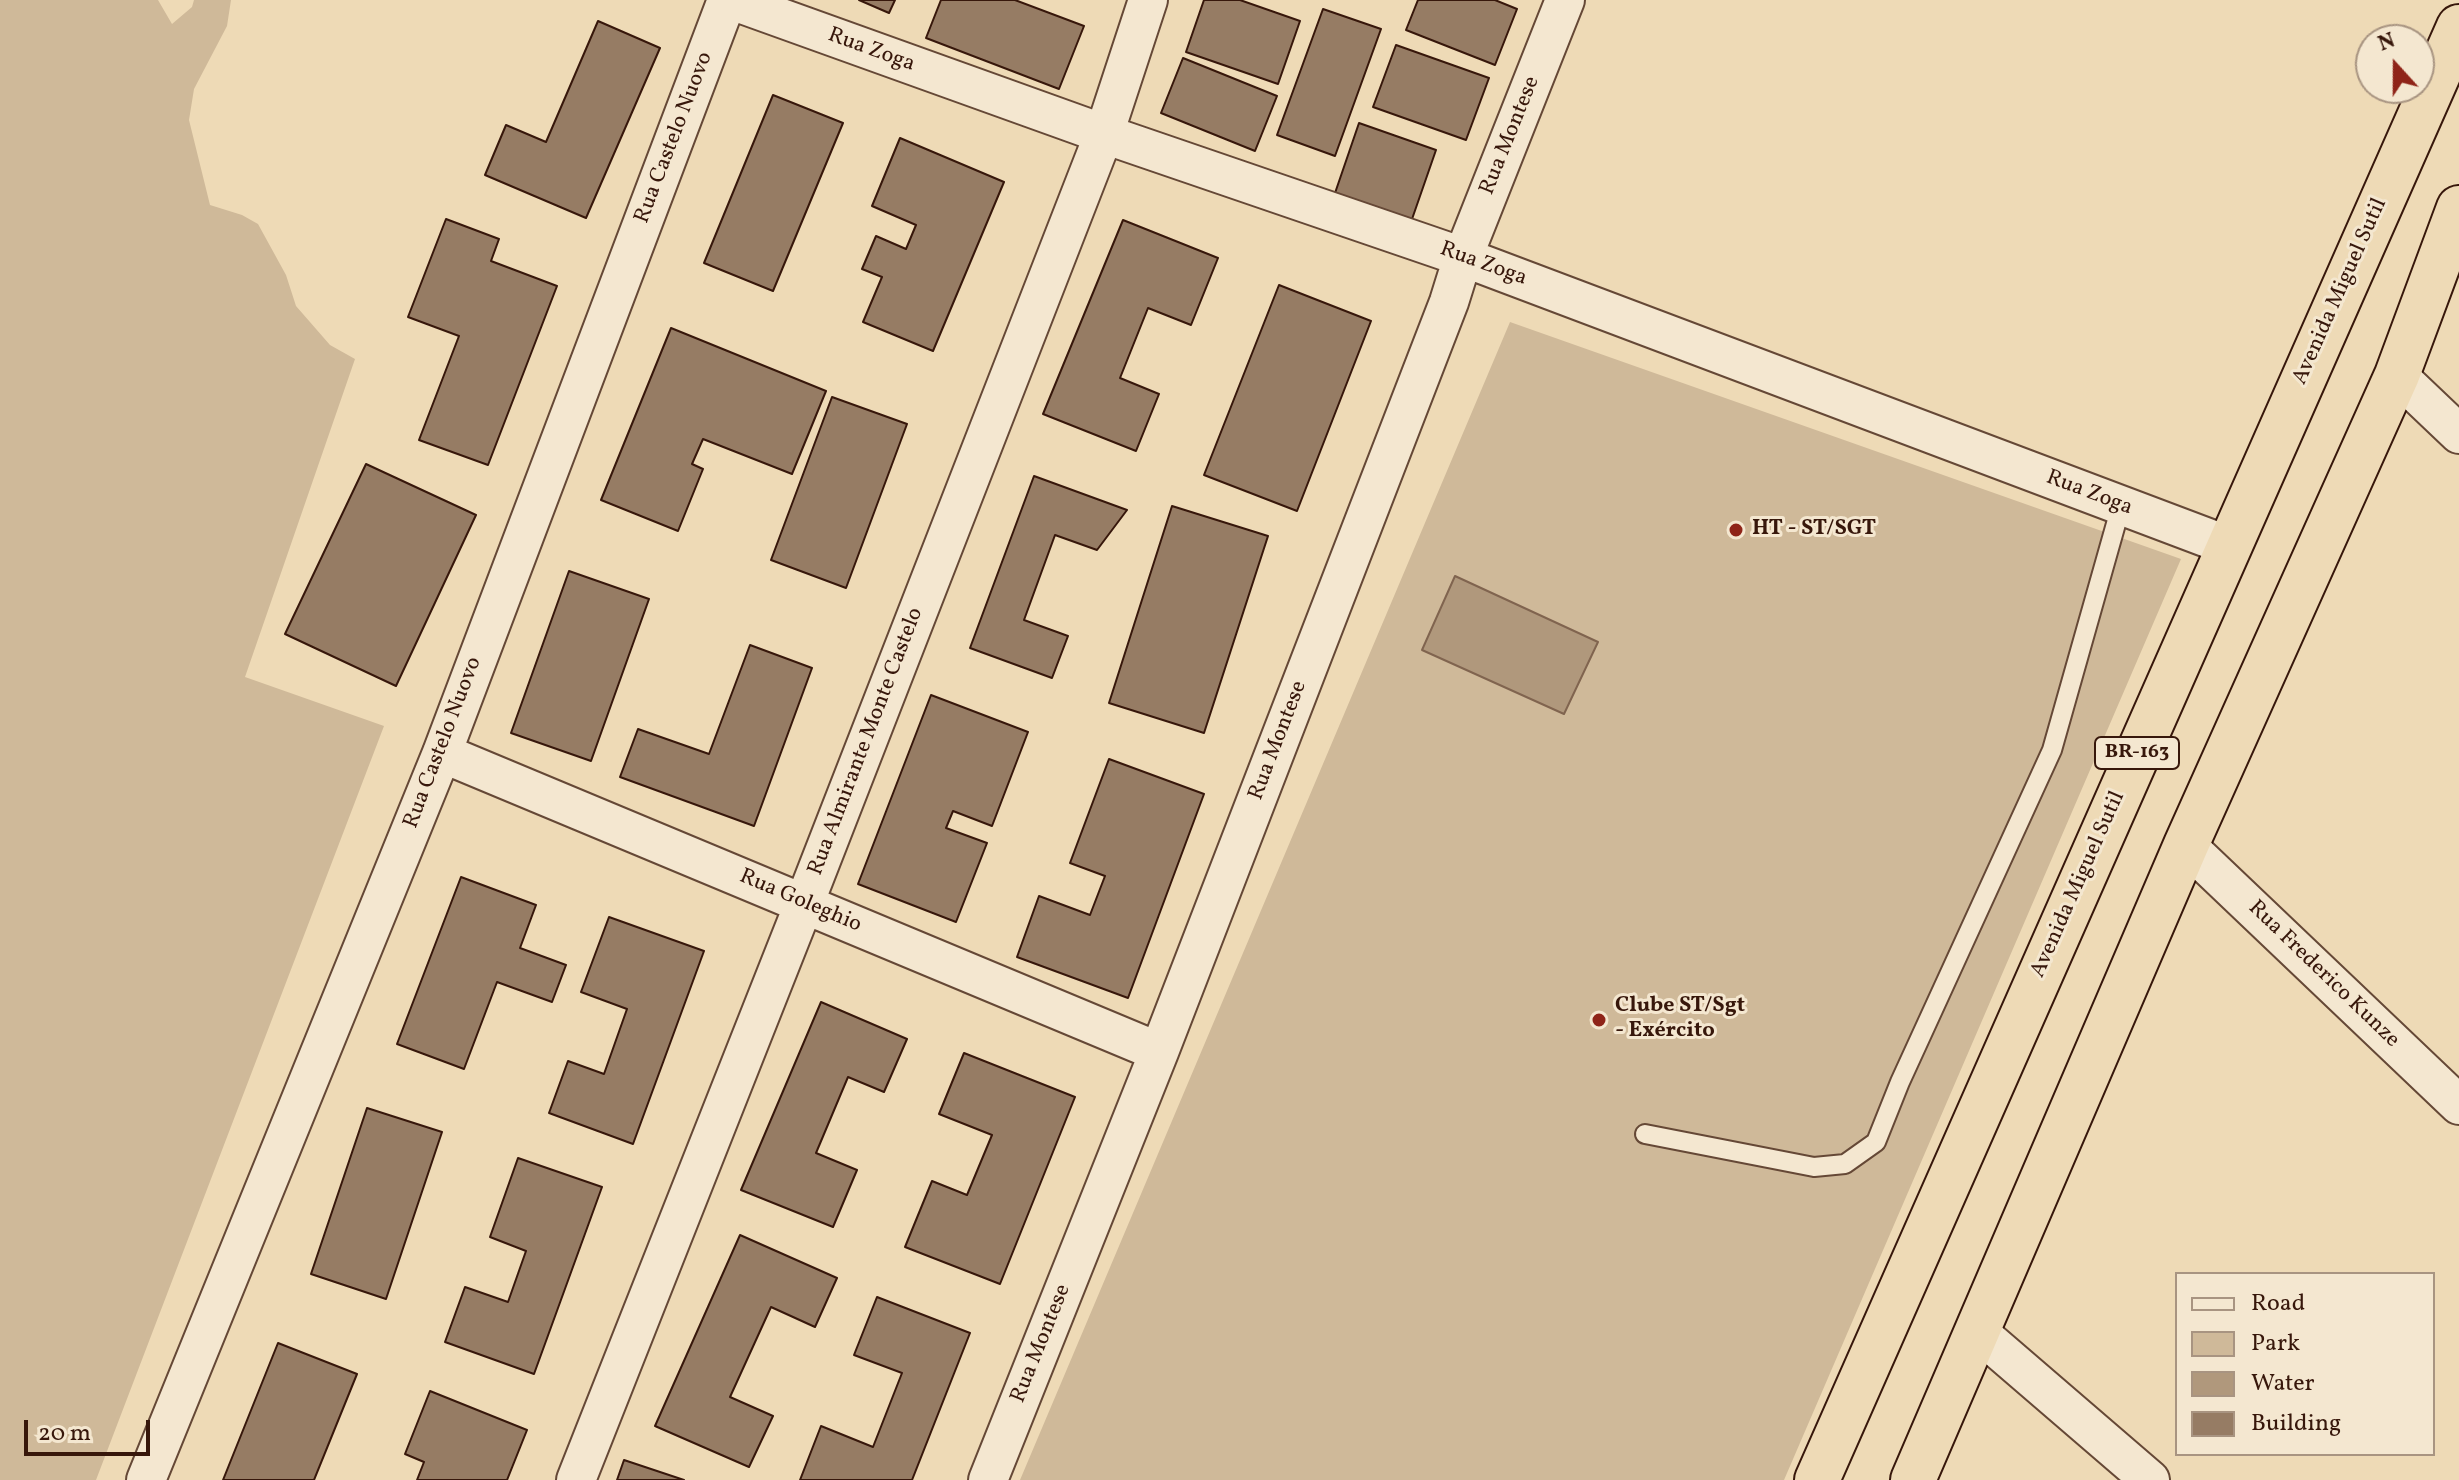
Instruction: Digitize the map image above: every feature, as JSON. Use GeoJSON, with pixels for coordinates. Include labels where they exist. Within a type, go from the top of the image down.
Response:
{"type":"FeatureCollection","features":[{"type":"Feature","properties":{"kind":"highway","name":"Avenida Miguel Sutil"},"geometry":{"type":"LineString","coordinates":[[1817,1480],[2459,27]]}},
{"type":"Feature","properties":{"kind":"highway"},"geometry":{"type":"LineString","coordinates":[[1913,1480],[2186,845],[2397,375],[2459,208]]}},
{"type":"Feature","properties":{"kind":"street","name":"Rua Zoga"},"geometry":{"type":"LineString","coordinates":[[729,0],[1104,134],[1463,257],[2229,546]]}},
{"type":"Feature","properties":{"kind":"street","name":"Rua Castelo Nuovo"},"geometry":{"type":"LineString","coordinates":[[146,1480],[442,753],[729,0]]}},
{"type":"Feature","properties":{"kind":"street","name":"Rua Almirante Monte Castelo"},"geometry":{"type":"LineString","coordinates":[[576,1480],[1104,134],[1148,0]]}},
{"type":"Feature","properties":{"kind":"street","name":"Rua Montese"},"geometry":{"type":"LineString","coordinates":[[988,1480],[1159,1052],[1438,331],[1463,257],[1565,0]]}},
{"type":"Feature","properties":{"kind":"street"},"geometry":{"type":"LineString","coordinates":[[2397,375],[2459,434]]}},
{"type":"Feature","properties":{"kind":"street","name":"Rua Goleghio"},"geometry":{"type":"LineString","coordinates":[[442,753],[1159,1052]]}},
{"type":"Feature","properties":{"kind":"street","name":"Rua Frederico Kunze"},"geometry":{"type":"LineString","coordinates":[[2186,845],[2454,1089]]}},
{"type":"Feature","properties":{"kind":"street"},"geometry":{"type":"LineString","coordinates":[[1977,1331],[2118,1465],[2150,1480]]}},
{"type":"Feature","properties":{"kind":"lane"},"geometry":{"type":"LineString","coordinates":[[1645,1134],[1814,1167],[1845,1164],[1876,1142],[1900,1082],[2052,750],[2121,506]]}},
{"type":"Feature","properties":{"kind":"green space"},"geometry":{"type":"Polygon","coordinates":[[[0,0],[158,0],[172,24],[192,7],[194,0],[231,0],[227,26],[194,89],[189,120],[210,205],[242,215],[258,224],[286,275],[296,306],[330,345],[355,359],[245,677],[384,726],[96,1480],[0,1480],[0,0]]]}},
{"type":"Feature","properties":{"kind":"green space","name":"Clube ST/Sgt - Exército"},"geometry":{"type":"Polygon","coordinates":[[[1510,322],[2181,559],[1784,1480],[1020,1480],[1510,322]]]}},
{"type":"Feature","properties":{"kind":"water"},"geometry":{"type":"Polygon","coordinates":[[[1455,576],[1598,642],[1564,714],[1422,650],[1455,576]]]}},
{"type":"Feature","properties":{"kind":"building"},"geometry":{"type":"Polygon","coordinates":[[[859,0],[895,0],[889,13],[859,0]]]}},
{"type":"Feature","properties":{"kind":"building"},"geometry":{"type":"Polygon","coordinates":[[[941,0],[1015,0],[1084,26],[1059,89],[926,38],[941,0]]]}},
{"type":"Feature","properties":{"kind":"building"},"geometry":{"type":"Polygon","coordinates":[[[1204,0],[1240,0],[1300,21],[1278,84],[1186,52],[1204,0]]]}},
{"type":"Feature","properties":{"kind":"building"},"geometry":{"type":"Polygon","coordinates":[[[1418,0],[1495,0],[1517,9],[1495,65],[1406,30],[1418,0]]]}},
{"type":"Feature","properties":{"kind":"building"},"geometry":{"type":"Polygon","coordinates":[[[1323,9],[1381,29],[1335,156],[1277,135],[1323,9]]]}},
{"type":"Feature","properties":{"kind":"building"},"geometry":{"type":"Polygon","coordinates":[[[598,21],[660,48],[586,218],[485,175],[506,125],[546,142],[598,21]]]}},
{"type":"Feature","properties":{"kind":"building"},"geometry":{"type":"Polygon","coordinates":[[[1396,45],[1489,78],[1466,140],[1373,107],[1396,45]]]}},
{"type":"Feature","properties":{"kind":"building"},"geometry":{"type":"Polygon","coordinates":[[[1183,58],[1277,96],[1255,151],[1161,113],[1183,58]]]}},
{"type":"Feature","properties":{"kind":"building"},"geometry":{"type":"Polygon","coordinates":[[[773,95],[843,123],[773,291],[704,263],[773,95]]]}},
{"type":"Feature","properties":{"kind":"building"},"geometry":{"type":"Polygon","coordinates":[[[1359,123],[1436,150],[1411,222],[1334,196],[1359,123]]]}},
{"type":"Feature","properties":{"kind":"building"},"geometry":{"type":"Polygon","coordinates":[[[900,138],[1004,182],[933,351],[863,322],[882,277],[862,269],[876,236],[906,249],[916,225],[872,206],[900,138]]]}},
{"type":"Feature","properties":{"kind":"building"},"geometry":{"type":"Polygon","coordinates":[[[446,219],[499,239],[491,261],[557,286],[488,465],[419,440],[459,336],[408,317],[446,219]]]}},
{"type":"Feature","properties":{"kind":"building"},"geometry":{"type":"Polygon","coordinates":[[[1123,220],[1218,258],[1191,325],[1148,308],[1120,378],[1159,394],[1136,451],[1043,414],[1123,220]]]}},
{"type":"Feature","properties":{"kind":"building"},"geometry":{"type":"Polygon","coordinates":[[[1279,285],[1371,321],[1297,511],[1204,475],[1279,285]]]}},
{"type":"Feature","properties":{"kind":"building"},"geometry":{"type":"Polygon","coordinates":[[[671,328],[826,391],[792,474],[703,439],[692,464],[703,469],[678,531],[601,500],[671,328]]]}},
{"type":"Feature","properties":{"kind":"building"},"geometry":{"type":"Polygon","coordinates":[[[832,397],[907,424],[846,588],[771,560],[832,397]]]}},
{"type":"Feature","properties":{"kind":"building"},"geometry":{"type":"Polygon","coordinates":[[[366,464],[476,515],[396,686],[285,634],[366,464]]]}},
{"type":"Feature","properties":{"kind":"building"},"geometry":{"type":"Polygon","coordinates":[[[1034,476],[1127,510],[1097,550],[1055,535],[1024,620],[1068,636],[1052,678],[970,648],[1034,476]]]}},
{"type":"Feature","properties":{"kind":"building"},"geometry":{"type":"Polygon","coordinates":[[[1172,506],[1268,536],[1204,733],[1109,703],[1172,506]]]}},
{"type":"Feature","properties":{"kind":"building"},"geometry":{"type":"Polygon","coordinates":[[[569,571],[649,599],[591,761],[511,733],[569,571]]]}},
{"type":"Feature","properties":{"kind":"building"},"geometry":{"type":"Polygon","coordinates":[[[750,645],[812,668],[754,826],[620,777],[638,729],[709,754],[750,645]]]}},
{"type":"Feature","properties":{"kind":"building"},"geometry":{"type":"Polygon","coordinates":[[[931,695],[1028,732],[992,826],[953,811],[946,828],[987,843],[956,922],[858,884],[931,695]]]}},
{"type":"Feature","properties":{"kind":"building"},"geometry":{"type":"Polygon","coordinates":[[[1109,759],[1204,794],[1128,998],[1017,957],[1039,896],[1090,915],[1105,876],[1070,863],[1109,759]]]}},
{"type":"Feature","properties":{"kind":"building"},"geometry":{"type":"Polygon","coordinates":[[[461,877],[536,905],[520,948],[566,965],[552,1002],[497,982],[464,1069],[397,1044],[461,877]]]}},
{"type":"Feature","properties":{"kind":"building"},"geometry":{"type":"Polygon","coordinates":[[[609,917],[704,951],[633,1144],[549,1113],[568,1061],[604,1074],[627,1009],[581,992],[609,917]]]}},
{"type":"Feature","properties":{"kind":"building"},"geometry":{"type":"Polygon","coordinates":[[[821,1002],[907,1039],[884,1092],[848,1077],[816,1153],[857,1170],[833,1227],[741,1190],[821,1002]]]}},
{"type":"Feature","properties":{"kind":"building"},"geometry":{"type":"Polygon","coordinates":[[[964,1053],[1075,1097],[1000,1284],[905,1247],[932,1181],[967,1195],[992,1135],[939,1114],[964,1053]]]}},
{"type":"Feature","properties":{"kind":"building"},"geometry":{"type":"Polygon","coordinates":[[[367,1108],[442,1132],[386,1299],[311,1274],[367,1108]]]}},
{"type":"Feature","properties":{"kind":"building"},"geometry":{"type":"Polygon","coordinates":[[[518,1158],[602,1187],[534,1374],[445,1342],[465,1287],[508,1302],[526,1251],[490,1237],[518,1158]]]}},
{"type":"Feature","properties":{"kind":"building"},"geometry":{"type":"Polygon","coordinates":[[[740,1235],[837,1278],[815,1327],[771,1307],[730,1397],[773,1416],[749,1467],[655,1426],[740,1235]]]}},
{"type":"Feature","properties":{"kind":"building"},"geometry":{"type":"Polygon","coordinates":[[[877,1297],[970,1333],[912,1480],[800,1480],[821,1426],[873,1447],[902,1373],[854,1355],[877,1297]]]}},
{"type":"Feature","properties":{"kind":"building"},"geometry":{"type":"Polygon","coordinates":[[[278,1343],[357,1374],[314,1480],[223,1480],[278,1343]]]}},
{"type":"Feature","properties":{"kind":"building"},"geometry":{"type":"Polygon","coordinates":[[[430,1391],[527,1430],[507,1480],[417,1480],[424,1462],[405,1454],[430,1391]]]}},
{"type":"Feature","properties":{"kind":"building"},"geometry":{"type":"Polygon","coordinates":[[[624,1460],[684,1480],[617,1480],[624,1460]]]}},
{"type":"Feature","properties":{"kind":"place","name":"HT - ST/SGT"},"geometry":{"type":"Point","coordinates":[1736,530]}},
{"type":"Feature","properties":{"kind":"place","name":"Clube ST/Sgt - Exército"},"geometry":{"type":"Point","coordinates":[1599,1020]}}]}
